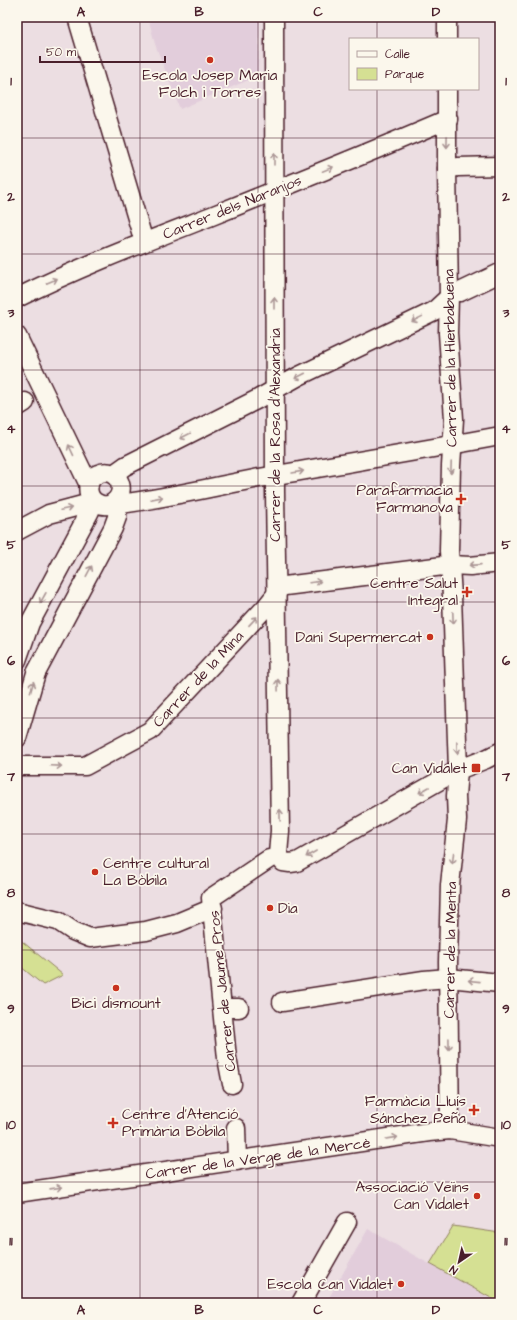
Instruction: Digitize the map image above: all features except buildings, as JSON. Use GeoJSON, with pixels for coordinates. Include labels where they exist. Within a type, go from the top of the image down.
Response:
{"type":"FeatureCollection","features":[{"type":"Feature","properties":{"kind":"street"},"geometry":{"type":"LineString","coordinates":[[77,17],[144,242]]}},
{"type":"Feature","properties":{"kind":"street","name":"Carrer de la Rosa d'Alexandria"},"geometry":{"type":"LineString","coordinates":[[273,856],[280,830],[274,476],[274,17]]}},
{"type":"Feature","properties":{"kind":"street"},"geometry":{"type":"LineString","coordinates":[[447,17],[447,38]]}},
{"type":"Feature","properties":{"kind":"street","name":"Carrer de la Hierbabuena"},"geometry":{"type":"LineString","coordinates":[[447,90],[447,170],[454,295],[448,333],[454,419],[449,551],[451,565],[458,770]]}},
{"type":"Feature","properties":{"kind":"street","name":"Carrer dels Naranjos"},"geometry":{"type":"LineString","coordinates":[[17,298],[47,283],[144,242],[274,191],[448,119]]}},
{"type":"Feature","properties":{"kind":"street"},"geometry":{"type":"LineString","coordinates":[[447,170],[458,167],[500,166]]}},
{"type":"Feature","properties":{"kind":"street"},"geometry":{"type":"LineString","coordinates":[[115,476],[118,471],[125,466],[299,376],[434,311],[454,295],[500,273]]}},
{"type":"Feature","properties":{"kind":"street"},"geometry":{"type":"LineString","coordinates":[[17,336],[88,484],[88,492],[90,497],[110,502]]}},
{"type":"Feature","properties":{"kind":"street"},"geometry":{"type":"LineString","coordinates":[[17,531],[49,514],[110,502],[138,502],[452,443],[500,436]]}},
{"type":"Feature","properties":{"kind":"street"},"geometry":{"type":"LineString","coordinates":[[17,660],[30,623],[89,513],[110,502],[121,493],[121,486],[115,476],[110,473],[100,473],[91,479],[88,484]]}},
{"type":"Feature","properties":{"kind":"street"},"geometry":{"type":"LineString","coordinates":[[17,738],[36,673],[113,528],[117,517],[110,502]]}},
{"type":"Feature","properties":{"kind":"street"},"geometry":{"type":"LineString","coordinates":[[277,590],[451,565],[470,566],[500,563]]}},
{"type":"Feature","properties":{"kind":"street","name":"Carrer de la Mina"},"geometry":{"type":"LineString","coordinates":[[17,766],[85,766],[150,731],[265,608],[277,590]]}},
{"type":"Feature","properties":{"kind":"street"},"geometry":{"type":"LineString","coordinates":[[17,912],[58,921],[73,931],[90,938],[146,931],[177,923],[212,903],[273,856],[283,862],[297,862],[458,770],[500,752]]}},
{"type":"Feature","properties":{"kind":"street","name":"Carrer de la Menta"},"geometry":{"type":"LineString","coordinates":[[450,1130],[448,978],[450,885],[457,820],[456,796],[458,770]]}},
{"type":"Feature","properties":{"kind":"street","name":"Carrer de Jaume Pros"},"geometry":{"type":"LineString","coordinates":[[212,903],[231,1008],[227,1058],[232,1084]]}},
{"type":"Feature","properties":{"kind":"street"},"geometry":{"type":"LineString","coordinates":[[282,1002],[424,980],[448,978],[500,983]]}},
{"type":"Feature","properties":{"kind":"street"},"geometry":{"type":"LineString","coordinates":[[236,1128],[237,1161]]}},
{"type":"Feature","properties":{"kind":"street","name":"Carrer de la Verge de la Mercè"},"geometry":{"type":"LineString","coordinates":[[17,1194],[429,1132],[450,1130],[500,1138]]}},
{"type":"Feature","properties":{"kind":"street"},"geometry":{"type":"LineString","coordinates":[[301,1303],[348,1222]]}},
{"type":"Feature","properties":{"kind":"shaded area","name":"Escola Josep Maria Folch i Torres"},"geometry":{"type":"Polygon","coordinates":[[[148,17],[260,17],[258,76],[180,109],[155,44],[148,17]]]}},
{"type":"Feature","properties":{"kind":"shaded area","name":"Escola Can Vidalet"},"geometry":{"type":"Polygon","coordinates":[[[368,1229],[498,1303],[326,1303],[368,1229]]]}},
{"type":"Feature","properties":{"kind":"green space"},"geometry":{"type":"Polygon","coordinates":[[[18,938],[63,975],[43,985],[20,966],[18,938]]]}},
{"type":"Feature","properties":{"kind":"green space"},"geometry":{"type":"Polygon","coordinates":[[[453,1226],[500,1233],[500,1303],[430,1264],[453,1226]]]}},
{"type":"Feature","properties":{"kind":"place","name":"Escola Josep Maria Folch i Torres"},"geometry":{"type":"Point","coordinates":[210,60]}},
{"type":"Feature","properties":{"kind":"place","name":"Parafarmacia Farmanova"},"geometry":{"type":"Point","coordinates":[461,499]}},
{"type":"Feature","properties":{"kind":"place","name":"Centre Salut Integral"},"geometry":{"type":"Point","coordinates":[467,592]}},
{"type":"Feature","properties":{"kind":"place","name":"Dani Supermercat"},"geometry":{"type":"Point","coordinates":[430,637]}},
{"type":"Feature","properties":{"kind":"place","name":"Can Vidalet"},"geometry":{"type":"Point","coordinates":[476,768]}},
{"type":"Feature","properties":{"kind":"place","name":"Centre cultural La Bòbila"},"geometry":{"type":"Point","coordinates":[95,872]}},
{"type":"Feature","properties":{"kind":"place","name":"Dia"},"geometry":{"type":"Point","coordinates":[270,908]}},
{"type":"Feature","properties":{"kind":"place","name":"Bici dismount"},"geometry":{"type":"Point","coordinates":[116,988]}},
{"type":"Feature","properties":{"kind":"place","name":"Farmàcia Lluís Sánchez Peña"},"geometry":{"type":"Point","coordinates":[474,1110]}},
{"type":"Feature","properties":{"kind":"place","name":"Centre d'Atenció Primària Bòbila"},"geometry":{"type":"Point","coordinates":[113,1123]}},
{"type":"Feature","properties":{"kind":"place","name":"Associació Veïns Can Vidalet"},"geometry":{"type":"Point","coordinates":[477,1196]}},
{"type":"Feature","properties":{"kind":"place","name":"Escola Can Vidalet"},"geometry":{"type":"Point","coordinates":[401,1284]}}]}
